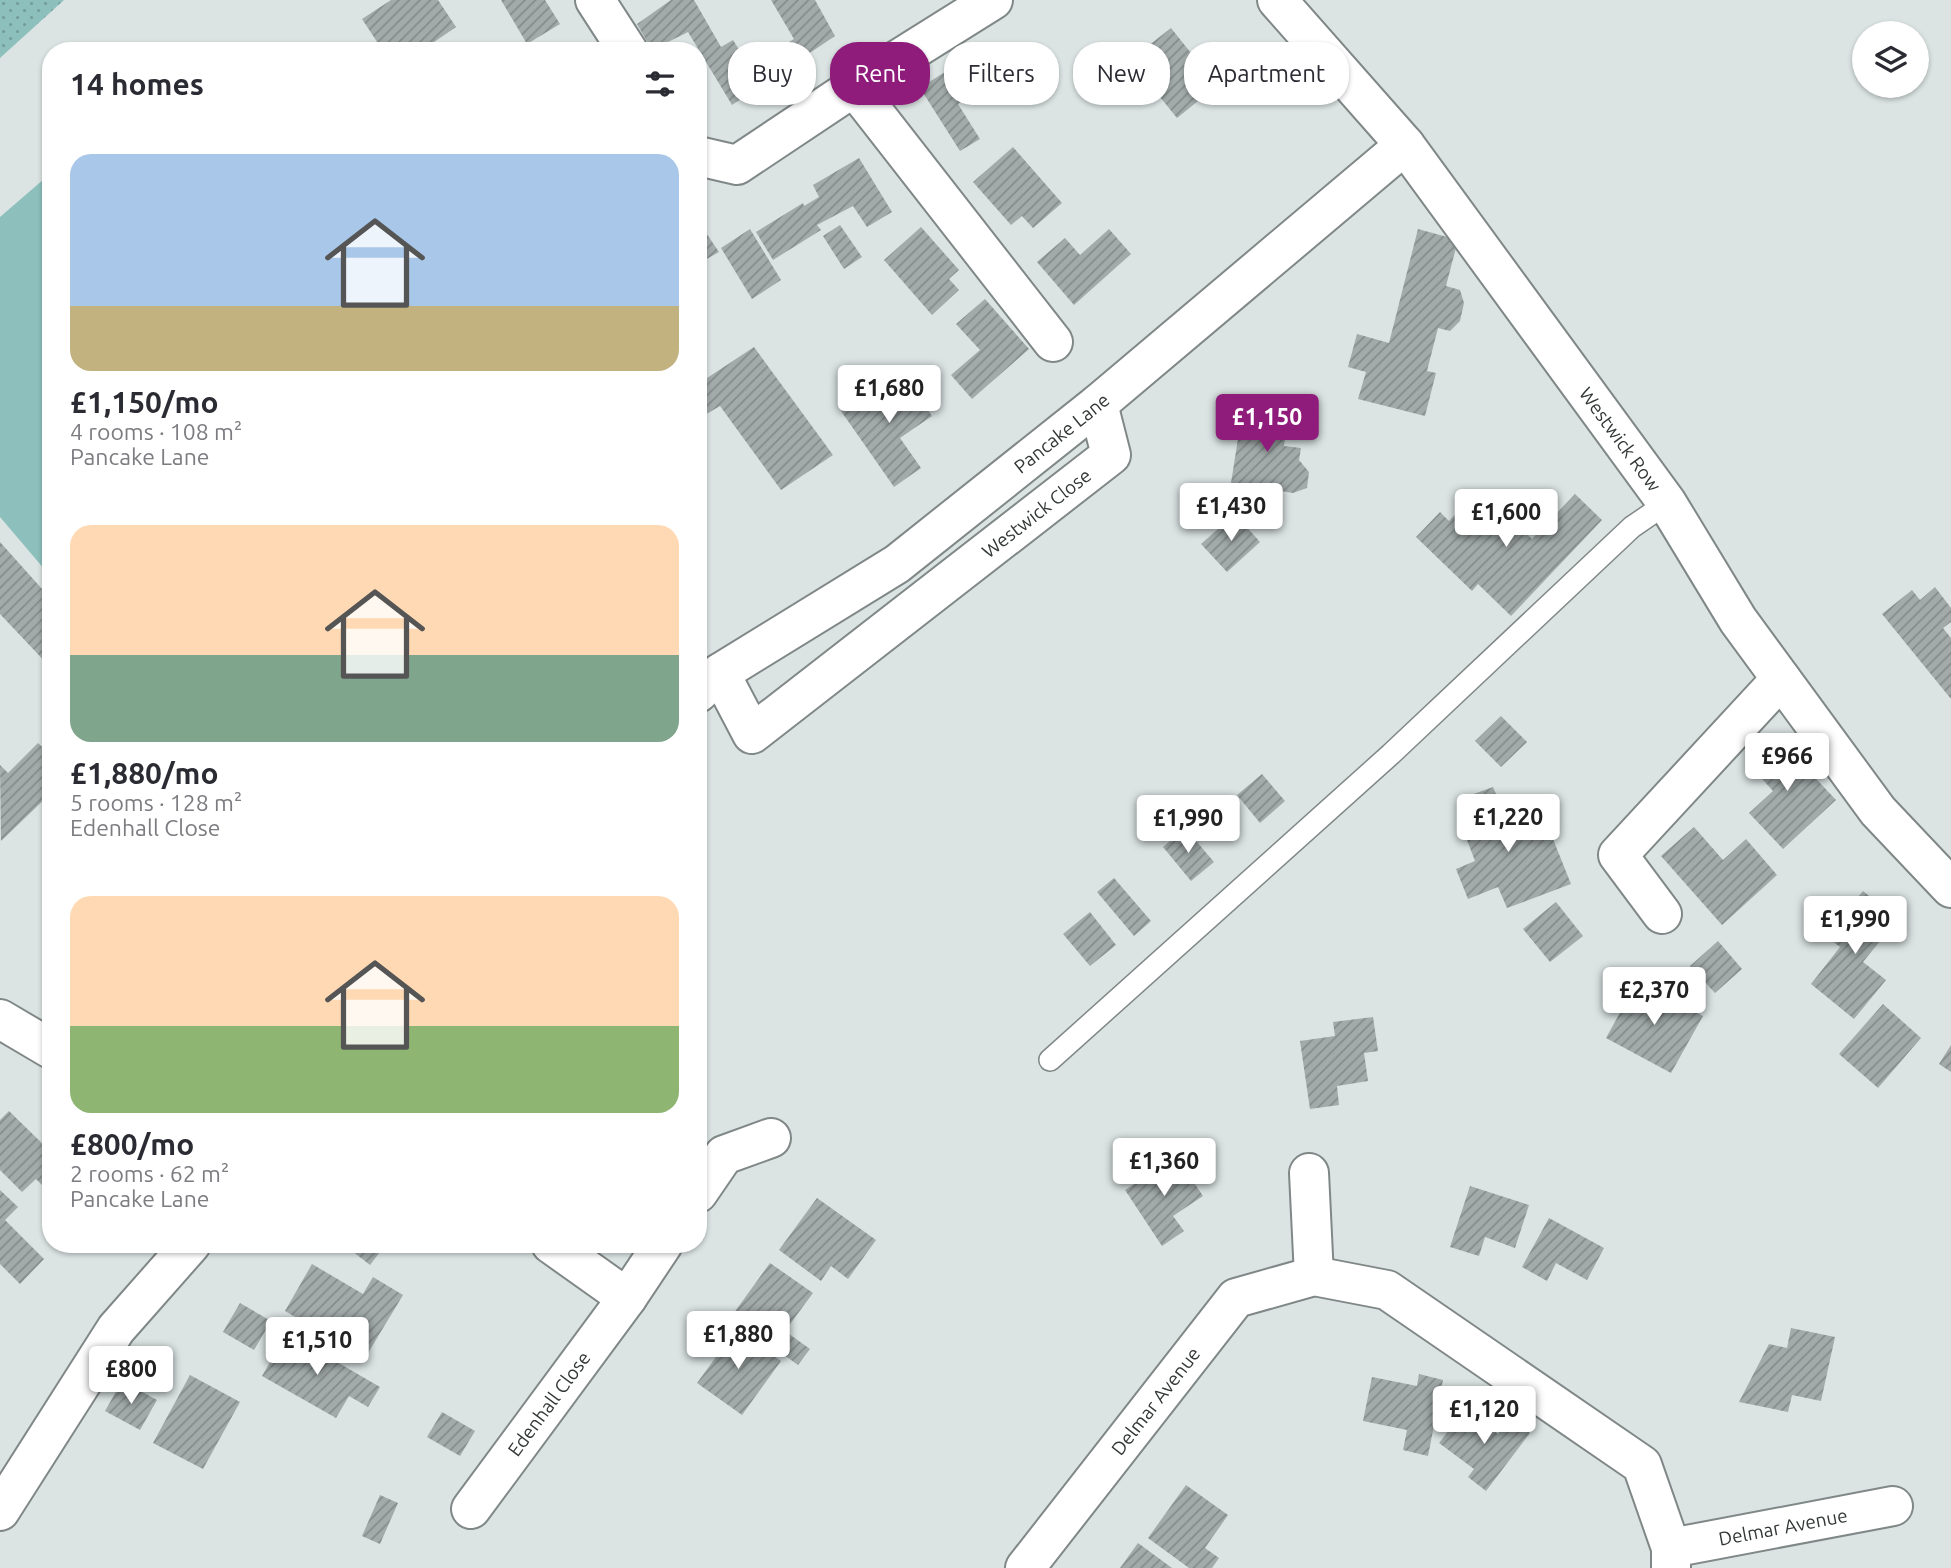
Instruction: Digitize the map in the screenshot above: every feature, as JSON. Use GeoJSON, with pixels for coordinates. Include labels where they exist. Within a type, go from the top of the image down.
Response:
{"type":"FeatureCollection","features":[{"type":"Feature","properties":{"kind":"street"},"geometry":{"type":"LineString","coordinates":[[595,0],[622,42]]}},
{"type":"Feature","properties":{"kind":"street"},"geometry":{"type":"LineString","coordinates":[[926,42],[993,0]]}},
{"type":"Feature","properties":{"kind":"street","name":"Westwick Row"},"geometry":{"type":"LineString","coordinates":[[1277,0],[1405,145],[1667,503],[1738,620],[1878,811],[1951,888]]}},
{"type":"Feature","properties":{"kind":"street"},"geometry":{"type":"LineString","coordinates":[[707,158],[737,165],[830,103]]}},
{"type":"Feature","properties":{"kind":"street"},"geometry":{"type":"LineString","coordinates":[[868,105],[1053,342]]}},
{"type":"Feature","properties":{"kind":"street","name":"Pancake Lane"},"geometry":{"type":"LineString","coordinates":[[709,683],[897,564],[1098,404],[1405,145]]}},
{"type":"Feature","properties":{"kind":"street","name":"Westwick Close"},"geometry":{"type":"LineString","coordinates":[[709,683],[752,733],[1111,455],[1098,404]]}},
{"type":"Feature","properties":{"kind":"street"},"geometry":{"type":"LineString","coordinates":[[897,564],[920,602]]}},
{"type":"Feature","properties":{"kind":"street"},"geometry":{"type":"LineString","coordinates":[[1662,914],[1618,855],[1781,679]]}},
{"type":"Feature","properties":{"kind":"street"},"geometry":{"type":"LineString","coordinates":[[0,1018],[42,1044]]}},
{"type":"Feature","properties":{"kind":"street"},"geometry":{"type":"LineString","coordinates":[[707,1180],[724,1155],[771,1138]]}},
{"type":"Feature","properties":{"kind":"street"},"geometry":{"type":"LineString","coordinates":[[1309,1173],[1314,1276]]}},
{"type":"Feature","properties":{"kind":"street"},"geometry":{"type":"LineString","coordinates":[[0,1511],[116,1329],[183,1253]]}},
{"type":"Feature","properties":{"kind":"street"},"geometry":{"type":"LineString","coordinates":[[564,1253],[626,1298]]}},
{"type":"Feature","properties":{"kind":"street","name":"Edenhall Close"},"geometry":{"type":"LineString","coordinates":[[471,1510],[657,1253]]}},
{"type":"Feature","properties":{"kind":"street","name":"Delmar Avenue"},"geometry":{"type":"LineString","coordinates":[[1025,1568],[1236,1298],[1314,1276],[1387,1290],[1642,1465],[1671,1558],[1893,1506]]}},
{"type":"Feature","properties":{"kind":"lane"},"geometry":{"type":"LineString","coordinates":[[1050,1060],[1391,754],[1632,527],[1667,503]]}},
{"type":"Feature","properties":{"kind":"shaded area"},"geometry":{"type":"Polygon","coordinates":[[[0,0],[64,0],[0,58],[0,0]]]}},
{"type":"Feature","properties":{"kind":"shaded area"},"geometry":{"type":"Polygon","coordinates":[[[42,181],[42,566],[0,517],[0,217],[42,181]]]}},
{"type":"Feature","properties":{"kind":"building"},"geometry":{"type":"Polygon","coordinates":[[[391,0],[438,0],[456,27],[434,42],[377,42],[362,19],[391,0]]]}},
{"type":"Feature","properties":{"kind":"building"},"geometry":{"type":"Polygon","coordinates":[[[501,0],[545,0],[560,24],[526,42],[501,0]]]}},
{"type":"Feature","properties":{"kind":"building"},"geometry":{"type":"Polygon","coordinates":[[[671,0],[694,0],[721,47],[728,43],[728,98],[707,64],[707,42],[694,42],[688,32],[668,42],[647,42],[637,24],[671,0]]]}},
{"type":"Feature","properties":{"kind":"building"},"geometry":{"type":"Polygon","coordinates":[[[771,0],[815,0],[835,36],[816,49],[816,42],[789,42],[794,39],[771,0]]]}},
{"type":"Feature","properties":{"kind":"building"},"geometry":{"type":"Polygon","coordinates":[[[1171,28],[1184,44],[1184,105],[1193,105],[1177,118],[1166,105],[1170,105],[1170,42],[1153,42],[1171,28]]]}},
{"type":"Feature","properties":{"kind":"building"},"geometry":{"type":"Polygon","coordinates":[[[944,73],[944,105],[959,105],[980,139],[960,151],[930,104],[930,82],[944,73]]]}},
{"type":"Feature","properties":{"kind":"building"},"geometry":{"type":"Polygon","coordinates":[[[1013,147],[1062,203],[1033,228],[1022,216],[1011,225],[973,182],[1013,147]]]}},
{"type":"Feature","properties":{"kind":"building"},"geometry":{"type":"Polygon","coordinates":[[[859,158],[892,212],[867,227],[853,206],[817,225],[821,230],[773,260],[756,232],[803,203],[804,206],[819,197],[813,185],[859,158]]]}},
{"type":"Feature","properties":{"kind":"building"},"geometry":{"type":"Polygon","coordinates":[[[840,225],[862,257],[844,269],[823,236],[840,225]]]}},
{"type":"Feature","properties":{"kind":"building"},"geometry":{"type":"Polygon","coordinates":[[[921,227],[959,270],[949,279],[959,290],[932,315],[884,260],[921,227]]]}},
{"type":"Feature","properties":{"kind":"building"},"geometry":{"type":"Polygon","coordinates":[[[750,229],[781,280],[752,299],[721,248],[750,229]]]}},
{"type":"Feature","properties":{"kind":"building"},"geometry":{"type":"Polygon","coordinates":[[[1109,229],[1131,254],[1074,305],[1037,262],[1065,238],[1080,255],[1109,229]]]}},
{"type":"Feature","properties":{"kind":"building"},"geometry":{"type":"Polygon","coordinates":[[[1418,229],[1458,240],[1446,286],[1460,290],[1464,303],[1460,321],[1450,331],[1438,328],[1427,371],[1436,373],[1425,416],[1358,399],[1366,372],[1348,367],[1357,334],[1389,343],[1418,229]]]}},
{"type":"Feature","properties":{"kind":"building"},"geometry":{"type":"Polygon","coordinates":[[[707,234],[719,252],[707,259],[707,234]]]}},
{"type":"Feature","properties":{"kind":"building"},"geometry":{"type":"Polygon","coordinates":[[[985,299],[1029,349],[972,399],[951,375],[980,350],[956,324],[985,299]]]}},
{"type":"Feature","properties":{"kind":"building"},"geometry":{"type":"Polygon","coordinates":[[[754,347],[833,455],[781,490],[720,406],[707,414],[707,378],[754,347]]]}},
{"type":"Feature","properties":{"kind":"building"},"geometry":{"type":"Polygon","coordinates":[[[900,370],[932,416],[900,438],[921,468],[894,487],[841,411],[900,370]]]}},
{"type":"Feature","properties":{"kind":"building"},"geometry":{"type":"Polygon","coordinates":[[[1243,407],[1289,414],[1284,446],[1301,448],[1299,460],[1309,472],[1307,488],[1293,493],[1231,483],[1243,407]]]}},
{"type":"Feature","properties":{"kind":"building"},"geometry":{"type":"Polygon","coordinates":[[[1575,494],[1602,520],[1511,616],[1478,584],[1472,591],[1416,537],[1440,512],[1449,521],[1472,497],[1502,526],[1509,517],[1532,539],[1575,494]]]}},
{"type":"Feature","properties":{"kind":"building"},"geometry":{"type":"Polygon","coordinates":[[[1235,514],[1260,542],[1227,572],[1201,544],[1235,514]]]}},
{"type":"Feature","properties":{"kind":"building"},"geometry":{"type":"Polygon","coordinates":[[[0,542],[42,589],[42,658],[0,614],[0,542]]]}},
{"type":"Feature","properties":{"kind":"building"},"geometry":{"type":"Polygon","coordinates":[[[1935,587],[1951,608],[1951,622],[1943,628],[1951,638],[1951,699],[1882,614],[1912,590],[1920,600],[1935,587]]]}},
{"type":"Feature","properties":{"kind":"building"},"geometry":{"type":"Polygon","coordinates":[[[1501,716],[1527,742],[1501,767],[1475,741],[1501,716]]]}},
{"type":"Feature","properties":{"kind":"building"},"geometry":{"type":"Polygon","coordinates":[[[1775,735],[1836,800],[1783,849],[1749,813],[1773,791],[1746,761],[1775,735]]]}},
{"type":"Feature","properties":{"kind":"building"},"geometry":{"type":"Polygon","coordinates":[[[38,743],[42,747],[42,802],[1,841],[0,765],[8,773],[38,743]]]}},
{"type":"Feature","properties":{"kind":"building"},"geometry":{"type":"Polygon","coordinates":[[[1262,774],[1285,801],[1260,823],[1237,795],[1262,774]]]}},
{"type":"Feature","properties":{"kind":"building"},"geometry":{"type":"Polygon","coordinates":[[[1493,787],[1512,832],[1545,819],[1571,884],[1507,908],[1498,887],[1468,899],[1456,869],[1475,861],[1457,814],[1468,810],[1463,798],[1493,787]]]}},
{"type":"Feature","properties":{"kind":"building"},"geometry":{"type":"Polygon","coordinates":[[[1694,827],[1723,860],[1746,839],[1777,875],[1722,925],[1661,856],[1694,827]]]}},
{"type":"Feature","properties":{"kind":"building"},"geometry":{"type":"Polygon","coordinates":[[[1185,828],[1214,862],[1191,881],[1163,847],[1185,828]]]}},
{"type":"Feature","properties":{"kind":"building"},"geometry":{"type":"Polygon","coordinates":[[[1114,878],[1151,921],[1134,936],[1097,892],[1114,878]]]}},
{"type":"Feature","properties":{"kind":"building"},"geometry":{"type":"Polygon","coordinates":[[[1863,891],[1898,919],[1863,962],[1886,980],[1854,1019],[1811,984],[1840,947],[1826,936],[1863,891]]]}},
{"type":"Feature","properties":{"kind":"building"},"geometry":{"type":"Polygon","coordinates":[[[1556,902],[1583,936],[1550,962],[1523,929],[1556,902]]]}},
{"type":"Feature","properties":{"kind":"building"},"geometry":{"type":"Polygon","coordinates":[[[1090,912],[1116,945],[1090,966],[1063,934],[1090,912]]]}},
{"type":"Feature","properties":{"kind":"building"},"geometry":{"type":"Polygon","coordinates":[[[1718,941],[1742,969],[1715,993],[1690,966],[1718,941]]]}},
{"type":"Feature","properties":{"kind":"building"},"geometry":{"type":"Polygon","coordinates":[[[1638,980],[1703,1016],[1671,1073],[1606,1038],[1638,980]]]}},
{"type":"Feature","properties":{"kind":"building"},"geometry":{"type":"Polygon","coordinates":[[[1883,1004],[1921,1038],[1878,1088],[1839,1054],[1883,1004]]]}},
{"type":"Feature","properties":{"kind":"building"},"geometry":{"type":"Polygon","coordinates":[[[1373,1017],[1378,1051],[1364,1053],[1368,1081],[1337,1086],[1339,1105],[1310,1109],[1300,1041],[1335,1036],[1333,1022],[1373,1017]]]}},
{"type":"Feature","properties":{"kind":"building"},"geometry":{"type":"Polygon","coordinates":[[[1951,1045],[1951,1072],[1939,1064],[1951,1045]]]}},
{"type":"Feature","properties":{"kind":"building"},"geometry":{"type":"Polygon","coordinates":[[[9,1111],[42,1143],[42,1185],[36,1179],[22,1192],[0,1170],[0,1120],[9,1111]]]}},
{"type":"Feature","properties":{"kind":"building"},"geometry":{"type":"Polygon","coordinates":[[[1176,1156],[1203,1196],[1173,1216],[1184,1231],[1162,1246],[1125,1190],[1176,1156]]]}},
{"type":"Feature","properties":{"kind":"building"},"geometry":{"type":"Polygon","coordinates":[[[1470,1186],[1529,1205],[1515,1248],[1485,1237],[1479,1256],[1450,1247],[1470,1186]]]}},
{"type":"Feature","properties":{"kind":"building"},"geometry":{"type":"Polygon","coordinates":[[[0,1190],[18,1207],[5,1220],[44,1259],[20,1284],[0,1264],[0,1190]]]}},
{"type":"Feature","properties":{"kind":"building"},"geometry":{"type":"Polygon","coordinates":[[[817,1198],[876,1240],[848,1279],[831,1266],[821,1281],[779,1250],[817,1198]]]}},
{"type":"Feature","properties":{"kind":"building"},"geometry":{"type":"Polygon","coordinates":[[[1549,1218],[1604,1248],[1587,1280],[1556,1263],[1547,1281],[1522,1267],[1549,1218]]]}},
{"type":"Feature","properties":{"kind":"building"},"geometry":{"type":"Polygon","coordinates":[[[355,1253],[379,1253],[370,1265],[355,1253]]]}},
{"type":"Feature","properties":{"kind":"building"},"geometry":{"type":"Polygon","coordinates":[[[770,1263],[813,1293],[785,1331],[810,1349],[798,1365],[731,1317],[770,1263]]]}},
{"type":"Feature","properties":{"kind":"building"},"geometry":{"type":"Polygon","coordinates":[[[312,1264],[363,1294],[373,1277],[403,1295],[365,1358],[285,1311],[312,1264]]]}},
{"type":"Feature","properties":{"kind":"building"},"geometry":{"type":"Polygon","coordinates":[[[240,1303],[271,1321],[254,1350],[223,1332],[240,1303]]]}},
{"type":"Feature","properties":{"kind":"building"},"geometry":{"type":"Polygon","coordinates":[[[729,1325],[781,1361],[742,1415],[697,1383],[724,1346],[717,1341],[729,1325]]]}},
{"type":"Feature","properties":{"kind":"building"},"geometry":{"type":"Polygon","coordinates":[[[1791,1328],[1835,1337],[1821,1401],[1792,1395],[1788,1412],[1739,1402],[1769,1344],[1787,1348],[1791,1328]]]}},
{"type":"Feature","properties":{"kind":"building"},"geometry":{"type":"Polygon","coordinates":[[[287,1333],[380,1387],[368,1407],[349,1396],[336,1418],[262,1376],[287,1333]]]}},
{"type":"Feature","properties":{"kind":"building"},"geometry":{"type":"Polygon","coordinates":[[[1419,1374],[1443,1380],[1428,1456],[1403,1450],[1407,1430],[1363,1421],[1372,1377],[1417,1386],[1419,1374]]]}},
{"type":"Feature","properties":{"kind":"building"},"geometry":{"type":"Polygon","coordinates":[[[190,1375],[240,1402],[203,1469],[153,1443],[190,1375]]]}},
{"type":"Feature","properties":{"kind":"building"},"geometry":{"type":"Polygon","coordinates":[[[122,1381],[157,1400],[140,1430],[105,1411],[122,1381]]]}},
{"type":"Feature","properties":{"kind":"building"},"geometry":{"type":"Polygon","coordinates":[[[1465,1409],[1498,1434],[1510,1418],[1530,1433],[1486,1491],[1468,1477],[1474,1469],[1439,1443],[1465,1409]]]}},
{"type":"Feature","properties":{"kind":"building"},"geometry":{"type":"Polygon","coordinates":[[[442,1412],[475,1431],[460,1456],[427,1437],[442,1412]]]}},
{"type":"Feature","properties":{"kind":"building"},"geometry":{"type":"Polygon","coordinates":[[[1186,1485],[1228,1515],[1205,1548],[1219,1558],[1212,1568],[1189,1568],[1148,1538],[1186,1485]]]}},
{"type":"Feature","properties":{"kind":"building"},"geometry":{"type":"Polygon","coordinates":[[[380,1495],[398,1503],[380,1544],[362,1536],[380,1495]]]}},
{"type":"Feature","properties":{"kind":"building"},"geometry":{"type":"Polygon","coordinates":[[[1138,1543],[1172,1568],[1120,1568],[1138,1543]]]}}]}
